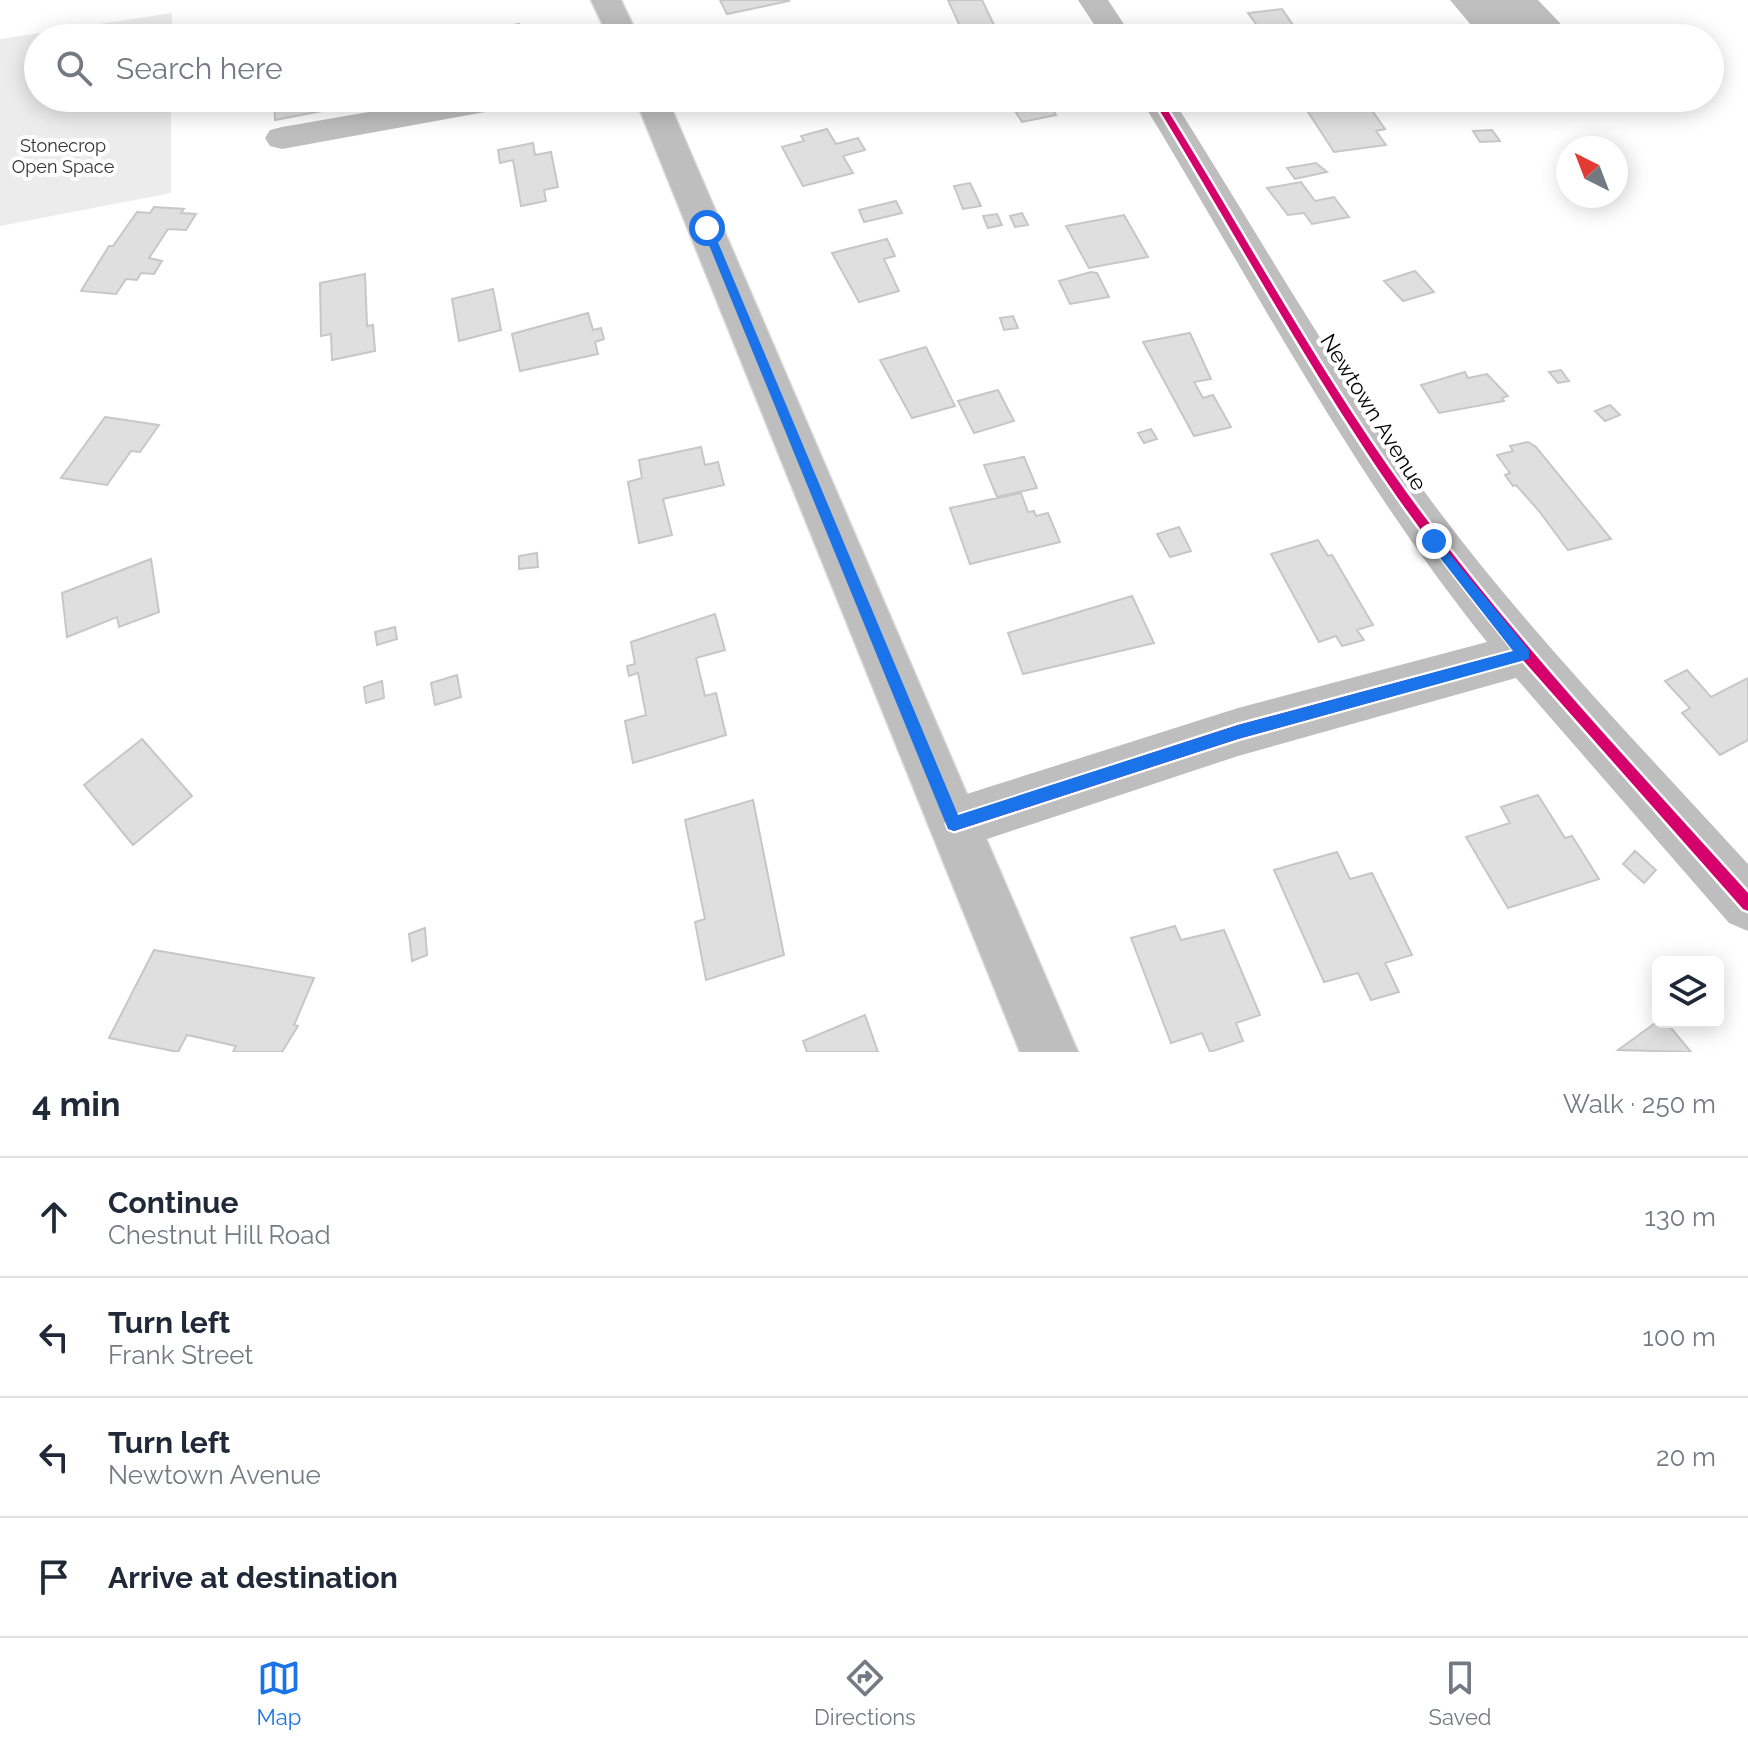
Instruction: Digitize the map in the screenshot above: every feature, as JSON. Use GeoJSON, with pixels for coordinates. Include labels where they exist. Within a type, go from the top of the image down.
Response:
{"type":"FeatureCollection","features":[{"type":"Feature","properties":{"kind":"street"},"geometry":{"type":"LineString","coordinates":[[606,0],[617,24]]}},
{"type":"Feature","properties":{"kind":"street"},"geometry":{"type":"LineString","coordinates":[[1093,0],[1109,24]]}},
{"type":"Feature","properties":{"kind":"street"},"geometry":{"type":"LineString","coordinates":[[282,138],[428,112]]}},
{"type":"Feature","properties":{"kind":"street"},"geometry":{"type":"LineString","coordinates":[[657,112],[1049,1052]]}},
{"type":"Feature","properties":{"kind":"street","name":"Newtown Avenue"},"geometry":{"type":"LineString","coordinates":[[1165,112],[1399,492],[1524,654],[1748,904]]}},
{"type":"Feature","properties":{"kind":"street"},"geometry":{"type":"LineString","coordinates":[[954,824],[1238,732],[1524,654]]}},
{"type":"Feature","properties":{"kind":"green space","name":"Stonecrop Open Space"},"geometry":{"type":"Polygon","coordinates":[[[172,13],[172,24],[99,24],[172,13]]]}},
{"type":"Feature","properties":{"kind":"green space","name":"Stonecrop Open Space"},"geometry":{"type":"Polygon","coordinates":[[[24,35],[24,112],[171,112],[171,193],[0,226],[0,39],[24,35]]]}},
{"type":"Feature","properties":{"kind":"shaded area"},"geometry":{"type":"Polygon","coordinates":[[[1450,0],[1538,0],[1560,24],[1470,24],[1450,0]]]}},
{"type":"Feature","properties":{"kind":"building"},"geometry":{"type":"Polygon","coordinates":[[[720,0],[788,0],[789,1],[727,14],[720,0]]]}},
{"type":"Feature","properties":{"kind":"building"},"geometry":{"type":"Polygon","coordinates":[[[948,0],[982,0],[994,24],[959,24],[948,0]]]}},
{"type":"Feature","properties":{"kind":"building"},"geometry":{"type":"Polygon","coordinates":[[[1282,9],[1292,24],[1256,24],[1248,13],[1282,9]]]}},
{"type":"Feature","properties":{"kind":"building"},"geometry":{"type":"Polygon","coordinates":[[[275,112],[317,112],[275,120],[275,112]]]}},
{"type":"Feature","properties":{"kind":"building"},"geometry":{"type":"Polygon","coordinates":[[[1016,112],[1054,112],[1056,115],[1022,122],[1016,112]]]}},
{"type":"Feature","properties":{"kind":"building"},"geometry":{"type":"Polygon","coordinates":[[[1308,112],[1373,112],[1385,129],[1376,131],[1386,145],[1334,152],[1308,112]]]}},
{"type":"Feature","properties":{"kind":"building"},"geometry":{"type":"Polygon","coordinates":[[[827,129],[836,144],[858,138],[865,150],[843,156],[853,173],[803,186],[782,147],[804,141],[801,136],[827,129]]]}},
{"type":"Feature","properties":{"kind":"building"},"geometry":{"type":"Polygon","coordinates":[[[1492,130],[1500,141],[1480,142],[1473,131],[1492,130]]]}},
{"type":"Feature","properties":{"kind":"building"},"geometry":{"type":"Polygon","coordinates":[[[533,143],[535,155],[551,152],[558,187],[544,190],[546,201],[521,206],[513,160],[500,163],[498,150],[533,143]]]}},
{"type":"Feature","properties":{"kind":"building"},"geometry":{"type":"Polygon","coordinates":[[[1316,163],[1327,172],[1295,179],[1287,168],[1316,163]]]}},
{"type":"Feature","properties":{"kind":"building"},"geometry":{"type":"Polygon","coordinates":[[[1301,182],[1315,201],[1334,197],[1349,217],[1312,224],[1304,213],[1288,215],[1267,188],[1301,182]]]}},
{"type":"Feature","properties":{"kind":"building"},"geometry":{"type":"Polygon","coordinates":[[[970,183],[981,206],[963,209],[954,186],[970,183]]]}},
{"type":"Feature","properties":{"kind":"building"},"geometry":{"type":"Polygon","coordinates":[[[896,201],[902,213],[864,222],[859,210],[896,201]]]}},
{"type":"Feature","properties":{"kind":"building"},"geometry":{"type":"Polygon","coordinates":[[[154,207],[184,209],[181,213],[196,214],[186,230],[168,229],[149,258],[162,261],[154,274],[141,273],[137,280],[126,279],[116,294],[81,291],[109,246],[113,246],[137,212],[150,213],[154,207]]]}},
{"type":"Feature","properties":{"kind":"building"},"geometry":{"type":"Polygon","coordinates":[[[1022,213],[1028,225],[1015,227],[1010,216],[1022,213]]]}},
{"type":"Feature","properties":{"kind":"building"},"geometry":{"type":"Polygon","coordinates":[[[997,214],[1002,225],[988,228],[983,216],[997,214]]]}},
{"type":"Feature","properties":{"kind":"building"},"geometry":{"type":"Polygon","coordinates":[[[1124,215],[1148,257],[1089,268],[1066,226],[1124,215]]]}},
{"type":"Feature","properties":{"kind":"building"},"geometry":{"type":"Polygon","coordinates":[[[887,239],[895,256],[884,259],[899,291],[859,302],[832,253],[887,239]]]}},
{"type":"Feature","properties":{"kind":"building"},"geometry":{"type":"Polygon","coordinates":[[[1415,271],[1434,292],[1403,301],[1384,281],[1415,271]]]}},
{"type":"Feature","properties":{"kind":"building"},"geometry":{"type":"Polygon","coordinates":[[[1097,273],[1109,297],[1070,304],[1059,281],[1097,273]]]}},
{"type":"Feature","properties":{"kind":"building"},"geometry":{"type":"Polygon","coordinates":[[[365,274],[367,326],[373,325],[375,351],[332,360],[331,334],[321,336],[320,283],[365,274]]]}},
{"type":"Feature","properties":{"kind":"building"},"geometry":{"type":"Polygon","coordinates":[[[493,289],[501,330],[459,341],[452,299],[493,289]]]}},
{"type":"Feature","properties":{"kind":"building"},"geometry":{"type":"Polygon","coordinates":[[[588,313],[593,330],[601,328],[604,339],[595,342],[598,354],[520,371],[512,334],[588,313]]]}},
{"type":"Feature","properties":{"kind":"building"},"geometry":{"type":"Polygon","coordinates":[[[1013,316],[1018,328],[1004,330],[1000,318],[1013,316]]]}},
{"type":"Feature","properties":{"kind":"building"},"geometry":{"type":"Polygon","coordinates":[[[1190,333],[1211,379],[1194,382],[1203,398],[1213,395],[1231,427],[1194,436],[1143,342],[1190,333]]]}},
{"type":"Feature","properties":{"kind":"building"},"geometry":{"type":"Polygon","coordinates":[[[926,347],[955,406],[912,418],[880,360],[926,347]]]}},
{"type":"Feature","properties":{"kind":"building"},"geometry":{"type":"Polygon","coordinates":[[[1561,370],[1569,381],[1558,383],[1549,372],[1561,370]]]}},
{"type":"Feature","properties":{"kind":"building"},"geometry":{"type":"Polygon","coordinates":[[[1465,372],[1468,378],[1487,374],[1508,396],[1502,398],[1504,401],[1439,413],[1421,385],[1465,372]]]}},
{"type":"Feature","properties":{"kind":"building"},"geometry":{"type":"Polygon","coordinates":[[[998,390],[1014,421],[974,433],[958,401],[998,390]]]}},
{"type":"Feature","properties":{"kind":"building"},"geometry":{"type":"Polygon","coordinates":[[[1610,405],[1620,415],[1605,421],[1595,411],[1610,405]]]}},
{"type":"Feature","properties":{"kind":"building"},"geometry":{"type":"Polygon","coordinates":[[[105,417],[159,425],[140,452],[131,451],[107,485],[61,478],[105,417]]]}},
{"type":"Feature","properties":{"kind":"building"},"geometry":{"type":"Polygon","coordinates":[[[1151,429],[1157,439],[1144,443],[1138,433],[1151,429]]]}},
{"type":"Feature","properties":{"kind":"building"},"geometry":{"type":"Polygon","coordinates":[[[1528,442],[1536,447],[1611,539],[1568,550],[1539,511],[1516,485],[1513,486],[1505,475],[1510,473],[1497,455],[1513,451],[1510,446],[1528,442]]]}},
{"type":"Feature","properties":{"kind":"building"},"geometry":{"type":"Polygon","coordinates":[[[701,447],[705,465],[718,462],[724,485],[663,499],[672,535],[639,543],[628,482],[642,478],[639,460],[701,447]]]}},
{"type":"Feature","properties":{"kind":"building"},"geometry":{"type":"Polygon","coordinates":[[[1024,457],[1037,488],[997,497],[984,465],[1024,457]]]}},
{"type":"Feature","properties":{"kind":"building"},"geometry":{"type":"Polygon","coordinates":[[[1021,493],[1028,512],[1034,511],[1036,516],[1048,513],[1060,542],[970,564],[950,508],[1021,493]]]}},
{"type":"Feature","properties":{"kind":"building"},"geometry":{"type":"Polygon","coordinates":[[[1179,527],[1191,551],[1170,557],[1157,534],[1179,527]]]}},
{"type":"Feature","properties":{"kind":"building"},"geometry":{"type":"Polygon","coordinates":[[[1318,540],[1328,556],[1332,555],[1373,625],[1357,630],[1364,640],[1342,646],[1336,636],[1319,642],[1271,554],[1318,540]]]}},
{"type":"Feature","properties":{"kind":"building"},"geometry":{"type":"Polygon","coordinates":[[[537,553],[538,567],[519,569],[519,556],[537,553]]]}},
{"type":"Feature","properties":{"kind":"building"},"geometry":{"type":"Polygon","coordinates":[[[151,559],[159,612],[119,627],[117,617],[67,637],[62,593],[151,559]]]}},
{"type":"Feature","properties":{"kind":"building"},"geometry":{"type":"Polygon","coordinates":[[[1132,596],[1154,643],[1023,674],[1008,633],[1132,596]]]}},
{"type":"Feature","properties":{"kind":"building"},"geometry":{"type":"Polygon","coordinates":[[[715,614],[725,650],[696,658],[705,696],[716,693],[726,735],[633,763],[625,721],[646,715],[638,673],[629,676],[627,666],[635,664],[631,642],[715,614]]]}},
{"type":"Feature","properties":{"kind":"building"},"geometry":{"type":"Polygon","coordinates":[[[395,627],[397,639],[377,645],[375,632],[395,627]]]}},
{"type":"Feature","properties":{"kind":"building"},"geometry":{"type":"Polygon","coordinates":[[[1687,670],[1711,697],[1748,678],[1748,740],[1720,755],[1682,713],[1690,708],[1665,681],[1687,670]]]}},
{"type":"Feature","properties":{"kind":"building"},"geometry":{"type":"Polygon","coordinates":[[[457,675],[461,697],[435,705],[431,683],[457,675]]]}},
{"type":"Feature","properties":{"kind":"building"},"geometry":{"type":"Polygon","coordinates":[[[382,681],[384,698],[366,703],[364,687],[382,681]]]}},
{"type":"Feature","properties":{"kind":"building"},"geometry":{"type":"Polygon","coordinates":[[[142,739],[192,796],[133,845],[84,785],[142,739]]]}},
{"type":"Feature","properties":{"kind":"building"},"geometry":{"type":"Polygon","coordinates":[[[1538,795],[1565,838],[1572,836],[1599,879],[1508,908],[1466,837],[1510,823],[1501,807],[1538,795]]]}},
{"type":"Feature","properties":{"kind":"building"},"geometry":{"type":"Polygon","coordinates":[[[753,800],[784,955],[706,980],[695,922],[705,919],[685,820],[753,800]]]}},
{"type":"Feature","properties":{"kind":"building"},"geometry":{"type":"Polygon","coordinates":[[[1635,851],[1656,870],[1644,883],[1623,864],[1635,851]]]}},
{"type":"Feature","properties":{"kind":"building"},"geometry":{"type":"Polygon","coordinates":[[[1337,852],[1350,879],[1372,873],[1412,955],[1385,963],[1399,992],[1371,1000],[1358,973],[1324,982],[1274,870],[1337,852]]]}},
{"type":"Feature","properties":{"kind":"building"},"geometry":{"type":"Polygon","coordinates":[[[1175,926],[1181,940],[1224,930],[1260,1015],[1236,1023],[1243,1041],[1210,1052],[1202,1033],[1171,1043],[1131,938],[1175,926]]]}},
{"type":"Feature","properties":{"kind":"building"},"geometry":{"type":"Polygon","coordinates":[[[425,928],[427,955],[412,961],[409,934],[425,928]]]}},
{"type":"Feature","properties":{"kind":"building"},"geometry":{"type":"Polygon","coordinates":[[[154,950],[314,978],[294,1025],[298,1026],[282,1052],[233,1052],[236,1046],[187,1035],[178,1052],[109,1038],[154,950]]]}},
{"type":"Feature","properties":{"kind":"building"},"geometry":{"type":"Polygon","coordinates":[[[865,1015],[878,1052],[807,1052],[803,1041],[865,1015]]]}},
{"type":"Feature","properties":{"kind":"building"},"geometry":{"type":"Polygon","coordinates":[[[1652,1025],[1652,1028],[1671,1028],[1691,1052],[1618,1050],[1652,1025]]]}},
{"type":"Feature","properties":{"kind":"cycle path"},"geometry":{"type":"LineString","coordinates":[[1165,112],[1306,347],[1401,494],[1482,601],[1568,704],[1748,904]]}},
{"type":"Feature","properties":{"kind":"cycle path"},"geometry":{"type":"LineString","coordinates":[[954,824],[1238,732],[1524,654]]}},
{"type":"Feature","properties":{"kind":"route"},"geometry":{"type":"LineString","coordinates":[[707,228],[954,824],[1238,732],[1524,654],[1434,541]]}}]}
